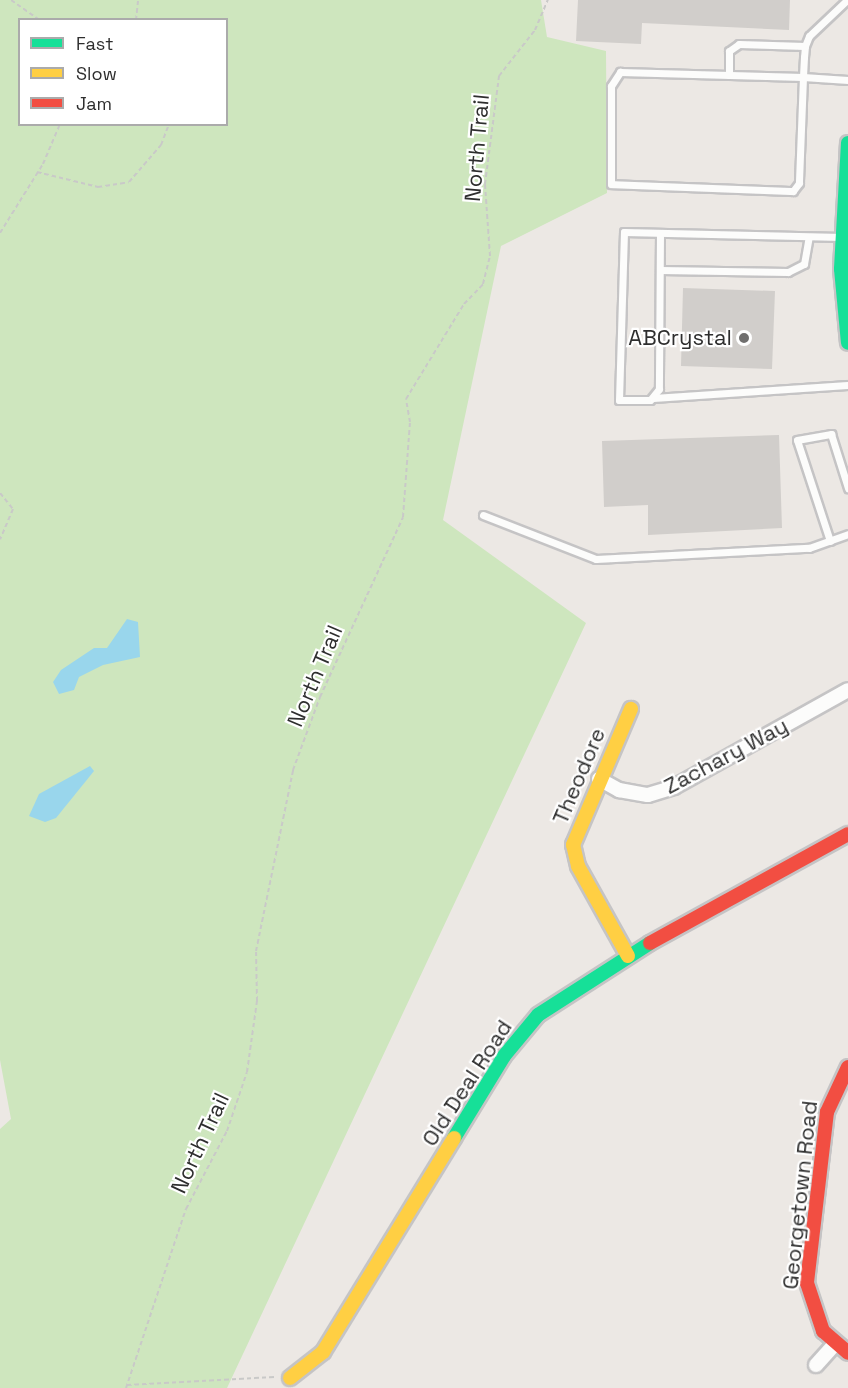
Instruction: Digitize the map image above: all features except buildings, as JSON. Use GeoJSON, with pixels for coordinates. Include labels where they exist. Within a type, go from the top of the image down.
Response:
{"type":"FeatureCollection","features":[{"type":"Feature","properties":{"kind":"street"},"geometry":{"type":"LineString","coordinates":[[848,143],[845,237],[848,343]]}},
{"type":"Feature","properties":{"kind":"street","name":"Zachary Way"},"geometry":{"type":"LineString","coordinates":[[600,779],[619,790],[648,795],[674,787],[848,690]]}},
{"type":"Feature","properties":{"kind":"street","name":"Theodore"},"geometry":{"type":"LineString","coordinates":[[628,956],[578,866],[573,845],[631,709]]}},
{"type":"Feature","properties":{"kind":"street","name":"Old Deal Road"},"geometry":{"type":"LineString","coordinates":[[290,1378],[323,1352],[521,1034],[571,990],[848,834]]}},
{"type":"Feature","properties":{"kind":"street","name":"Georgetown Road"},"geometry":{"type":"LineString","coordinates":[[848,1067],[827,1112],[807,1283],[813,1312],[835,1344],[848,1353]]}},
{"type":"Feature","properties":{"kind":"street"},"geometry":{"type":"LineString","coordinates":[[816,1365],[835,1344]]}},
{"type":"Feature","properties":{"kind":"lane"},"geometry":{"type":"LineString","coordinates":[[847,0],[809,36],[805,46],[803,77],[799,183],[793,191],[611,184],[611,86],[620,72],[803,77],[848,80]]}},
{"type":"Feature","properties":{"kind":"lane"},"geometry":{"type":"LineString","coordinates":[[729,75],[729,51],[739,44],[805,46]]}},
{"type":"Feature","properties":{"kind":"lane"},"geometry":{"type":"LineString","coordinates":[[845,237],[624,232],[619,400],[848,385]]}},
{"type":"Feature","properties":{"kind":"lane"},"geometry":{"type":"LineString","coordinates":[[653,398],[659,390],[660,233]]}},
{"type":"Feature","properties":{"kind":"lane"},"geometry":{"type":"LineString","coordinates":[[660,270],[788,272],[804,264],[809,237]]}},
{"type":"Feature","properties":{"kind":"lane"},"geometry":{"type":"LineString","coordinates":[[830,541],[797,440],[831,434],[848,488]]}},
{"type":"Feature","properties":{"kind":"lane"},"geometry":{"type":"LineString","coordinates":[[483,515],[596,559],[808,548],[848,534]]}},
{"type":"Feature","properties":{"kind":"path"},"geometry":{"type":"LineString","coordinates":[[11,0],[37,18]]}},
{"type":"Feature","properties":{"kind":"path"},"geometry":{"type":"LineString","coordinates":[[136,18],[138,0]]}},
{"type":"Feature","properties":{"kind":"path","name":"North Trail"},"geometry":{"type":"LineString","coordinates":[[127,1386],[186,1209],[227,1131],[247,1072],[257,1001],[256,951],[293,770],[320,697],[403,517],[410,422],[406,399],[464,304],[483,284],[490,256],[486,177],[499,76],[535,30],[548,0]]}},
{"type":"Feature","properties":{"kind":"path"},"geometry":{"type":"LineString","coordinates":[[0,233],[37,172],[59,126]]}},
{"type":"Feature","properties":{"kind":"path"},"geometry":{"type":"LineString","coordinates":[[37,172],[98,187],[129,182],[161,145],[168,126]]}},
{"type":"Feature","properties":{"kind":"path"},"geometry":{"type":"LineString","coordinates":[[0,493],[13,509],[0,539]]}},
{"type":"Feature","properties":{"kind":"path"},"geometry":{"type":"LineString","coordinates":[[127,1386],[171,1385],[236,1375],[290,1378]]}},
{"type":"Feature","properties":{"kind":"green space"},"geometry":{"type":"Polygon","coordinates":[[[0,0],[541,0],[547,37],[606,51],[607,193],[501,246],[443,520],[586,623],[227,1388],[0,1388],[0,1129],[11,1119],[0,1060],[0,0]]]}},
{"type":"Feature","properties":{"kind":"water"},"geometry":{"type":"Polygon","coordinates":[[[127,619],[138,622],[140,657],[103,665],[79,677],[74,690],[59,694],[53,682],[61,670],[94,648],[107,648],[127,619]]]}},
{"type":"Feature","properties":{"kind":"water"},"geometry":{"type":"Polygon","coordinates":[[[90,766],[94,771],[56,818],[45,822],[29,816],[39,794],[90,766]]]}},
{"type":"Feature","properties":{"kind":"traffic: fast"},"geometry":{"type":"LineString","coordinates":[[848,143],[841,269],[848,343]]}},
{"type":"Feature","properties":{"kind":"traffic: fast"},"geometry":{"type":"LineString","coordinates":[[454,1138],[504,1056],[538,1015],[650,943]]}},
{"type":"Feature","properties":{"kind":"traffic: slow"},"geometry":{"type":"LineString","coordinates":[[628,956],[578,866],[573,845],[631,709]]}},
{"type":"Feature","properties":{"kind":"traffic: slow"},"geometry":{"type":"LineString","coordinates":[[290,1378],[323,1352],[454,1138]]}},
{"type":"Feature","properties":{"kind":"traffic: jam"},"geometry":{"type":"LineString","coordinates":[[650,943],[848,834]]}},
{"type":"Feature","properties":{"kind":"traffic: jam"},"geometry":{"type":"LineString","coordinates":[[848,1067],[827,1112],[807,1283],[823,1331],[848,1353]]}},
{"type":"Feature","properties":{"kind":"place","name":"ABCrystal"},"geometry":{"type":"Point","coordinates":[744,338]}}]}
